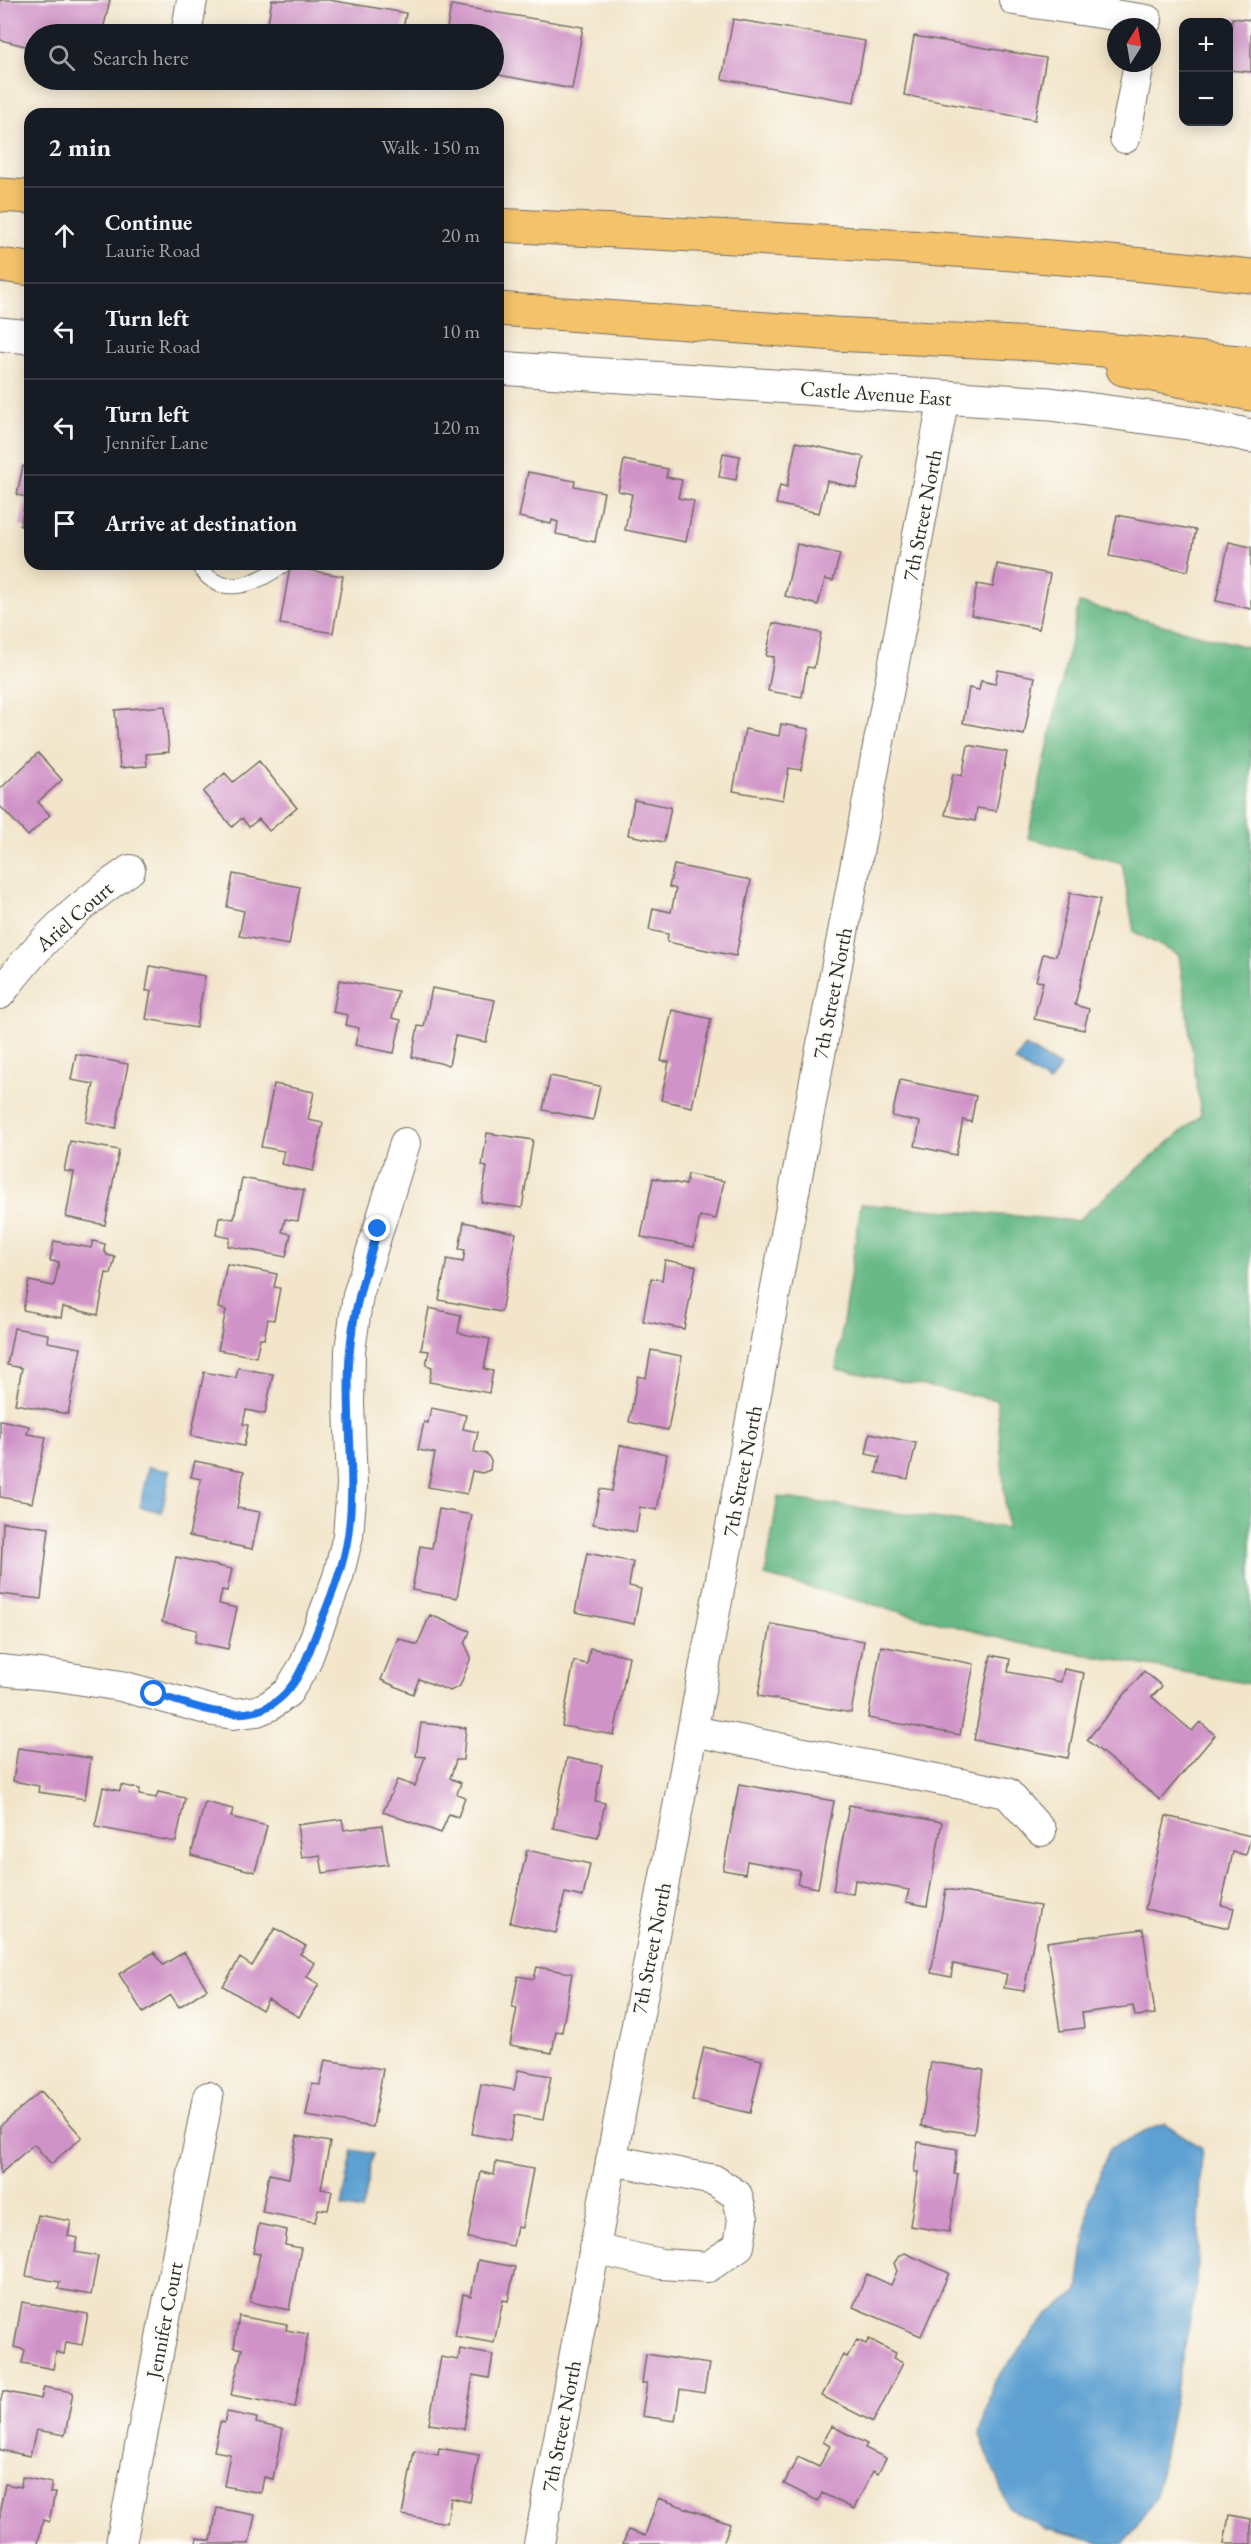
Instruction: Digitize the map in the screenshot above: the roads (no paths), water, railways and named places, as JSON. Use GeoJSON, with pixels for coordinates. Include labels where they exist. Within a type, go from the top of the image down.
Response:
{"type":"FeatureCollection","features":[{"type":"Feature","properties":{"kind":"highway"},"geometry":{"type":"LineString","coordinates":[[0,195],[24,197]]}},
{"type":"Feature","properties":{"kind":"highway"},"geometry":{"type":"LineString","coordinates":[[504,225],[997,253],[1251,276]]}},
{"type":"Feature","properties":{"kind":"highway"},"geometry":{"type":"LineString","coordinates":[[997,253],[1251,254]]}},
{"type":"Feature","properties":{"kind":"highway"},"geometry":{"type":"LineString","coordinates":[[0,265],[24,268]]}},
{"type":"Feature","properties":{"kind":"highway"},"geometry":{"type":"LineString","coordinates":[[504,309],[835,334],[1136,351],[1251,363]]}},
{"type":"Feature","properties":{"kind":"highway"},"geometry":{"type":"LineString","coordinates":[[977,341],[1251,394]]}},
{"type":"Feature","properties":{"kind":"street"},"geometry":{"type":"LineString","coordinates":[[188,24],[192,0]]}},
{"type":"Feature","properties":{"kind":"street"},"geometry":{"type":"LineString","coordinates":[[1014,0],[1148,16]]}},
{"type":"Feature","properties":{"kind":"street"},"geometry":{"type":"LineString","coordinates":[[1125,138],[1138,72]]}},
{"type":"Feature","properties":{"kind":"street"},"geometry":{"type":"LineString","coordinates":[[0,334],[24,336]]}},
{"type":"Feature","properties":{"kind":"street","name":"Castle Avenue East"},"geometry":{"type":"LineString","coordinates":[[504,368],[1050,404],[1202,425],[1251,436]]}},
{"type":"Feature","properties":{"kind":"street","name":"7th Street North"},"geometry":{"type":"LineString","coordinates":[[539,2544],[944,397]]}},
{"type":"Feature","properties":{"kind":"street","name":"Ariel Court"},"geometry":{"type":"LineString","coordinates":[[0,994],[19,968],[55,927],[92,895],[130,870]]}},
{"type":"Feature","properties":{"kind":"street"},"geometry":{"type":"LineString","coordinates":[[0,1670],[121,1686],[214,1711],[234,1714],[256,1711],[269,1706],[288,1692],[301,1673],[338,1577],[348,1536],[352,1485],[350,1350],[358,1295],[405,1143]]}},
{"type":"Feature","properties":{"kind":"street"},"geometry":{"type":"LineString","coordinates":[[693,1731],[1007,1793],[1041,1831]]}},
{"type":"Feature","properties":{"kind":"street","name":"Jennifer Court"},"geometry":{"type":"LineString","coordinates":[[121,2544],[208,2097]]}},
{"type":"Feature","properties":{"kind":"street"},"geometry":{"type":"LineString","coordinates":[[594,2249],[661,2264],[708,2267],[739,2246],[743,2218],[737,2195],[729,2189],[714,2180],[611,2160]]}},
{"type":"Feature","properties":{"kind":"lane"},"geometry":{"type":"LineString","coordinates":[[201,570],[217,583],[242,586],[262,579],[275,570]]}},
{"type":"Feature","properties":{"kind":"water"},"geometry":{"type":"Polygon","coordinates":[[[1025,1046],[1060,1067],[1049,1083],[1015,1061],[1025,1046]]]}},
{"type":"Feature","properties":{"kind":"water"},"geometry":{"type":"Polygon","coordinates":[[[148,1467],[170,1471],[162,1512],[140,1507],[148,1467]]]}},
{"type":"Feature","properties":{"kind":"water"},"geometry":{"type":"Polygon","coordinates":[[[1164,2123],[1202,2148],[1197,2283],[1155,2499],[1124,2544],[1103,2544],[1043,2528],[1008,2507],[980,2435],[993,2383],[1047,2315],[1078,2292],[1090,2199],[1110,2148],[1164,2123]]]}},
{"type":"Feature","properties":{"kind":"water"},"geometry":{"type":"Polygon","coordinates":[[[353,2150],[373,2154],[362,2211],[342,2207],[353,2150]]]}}]}
